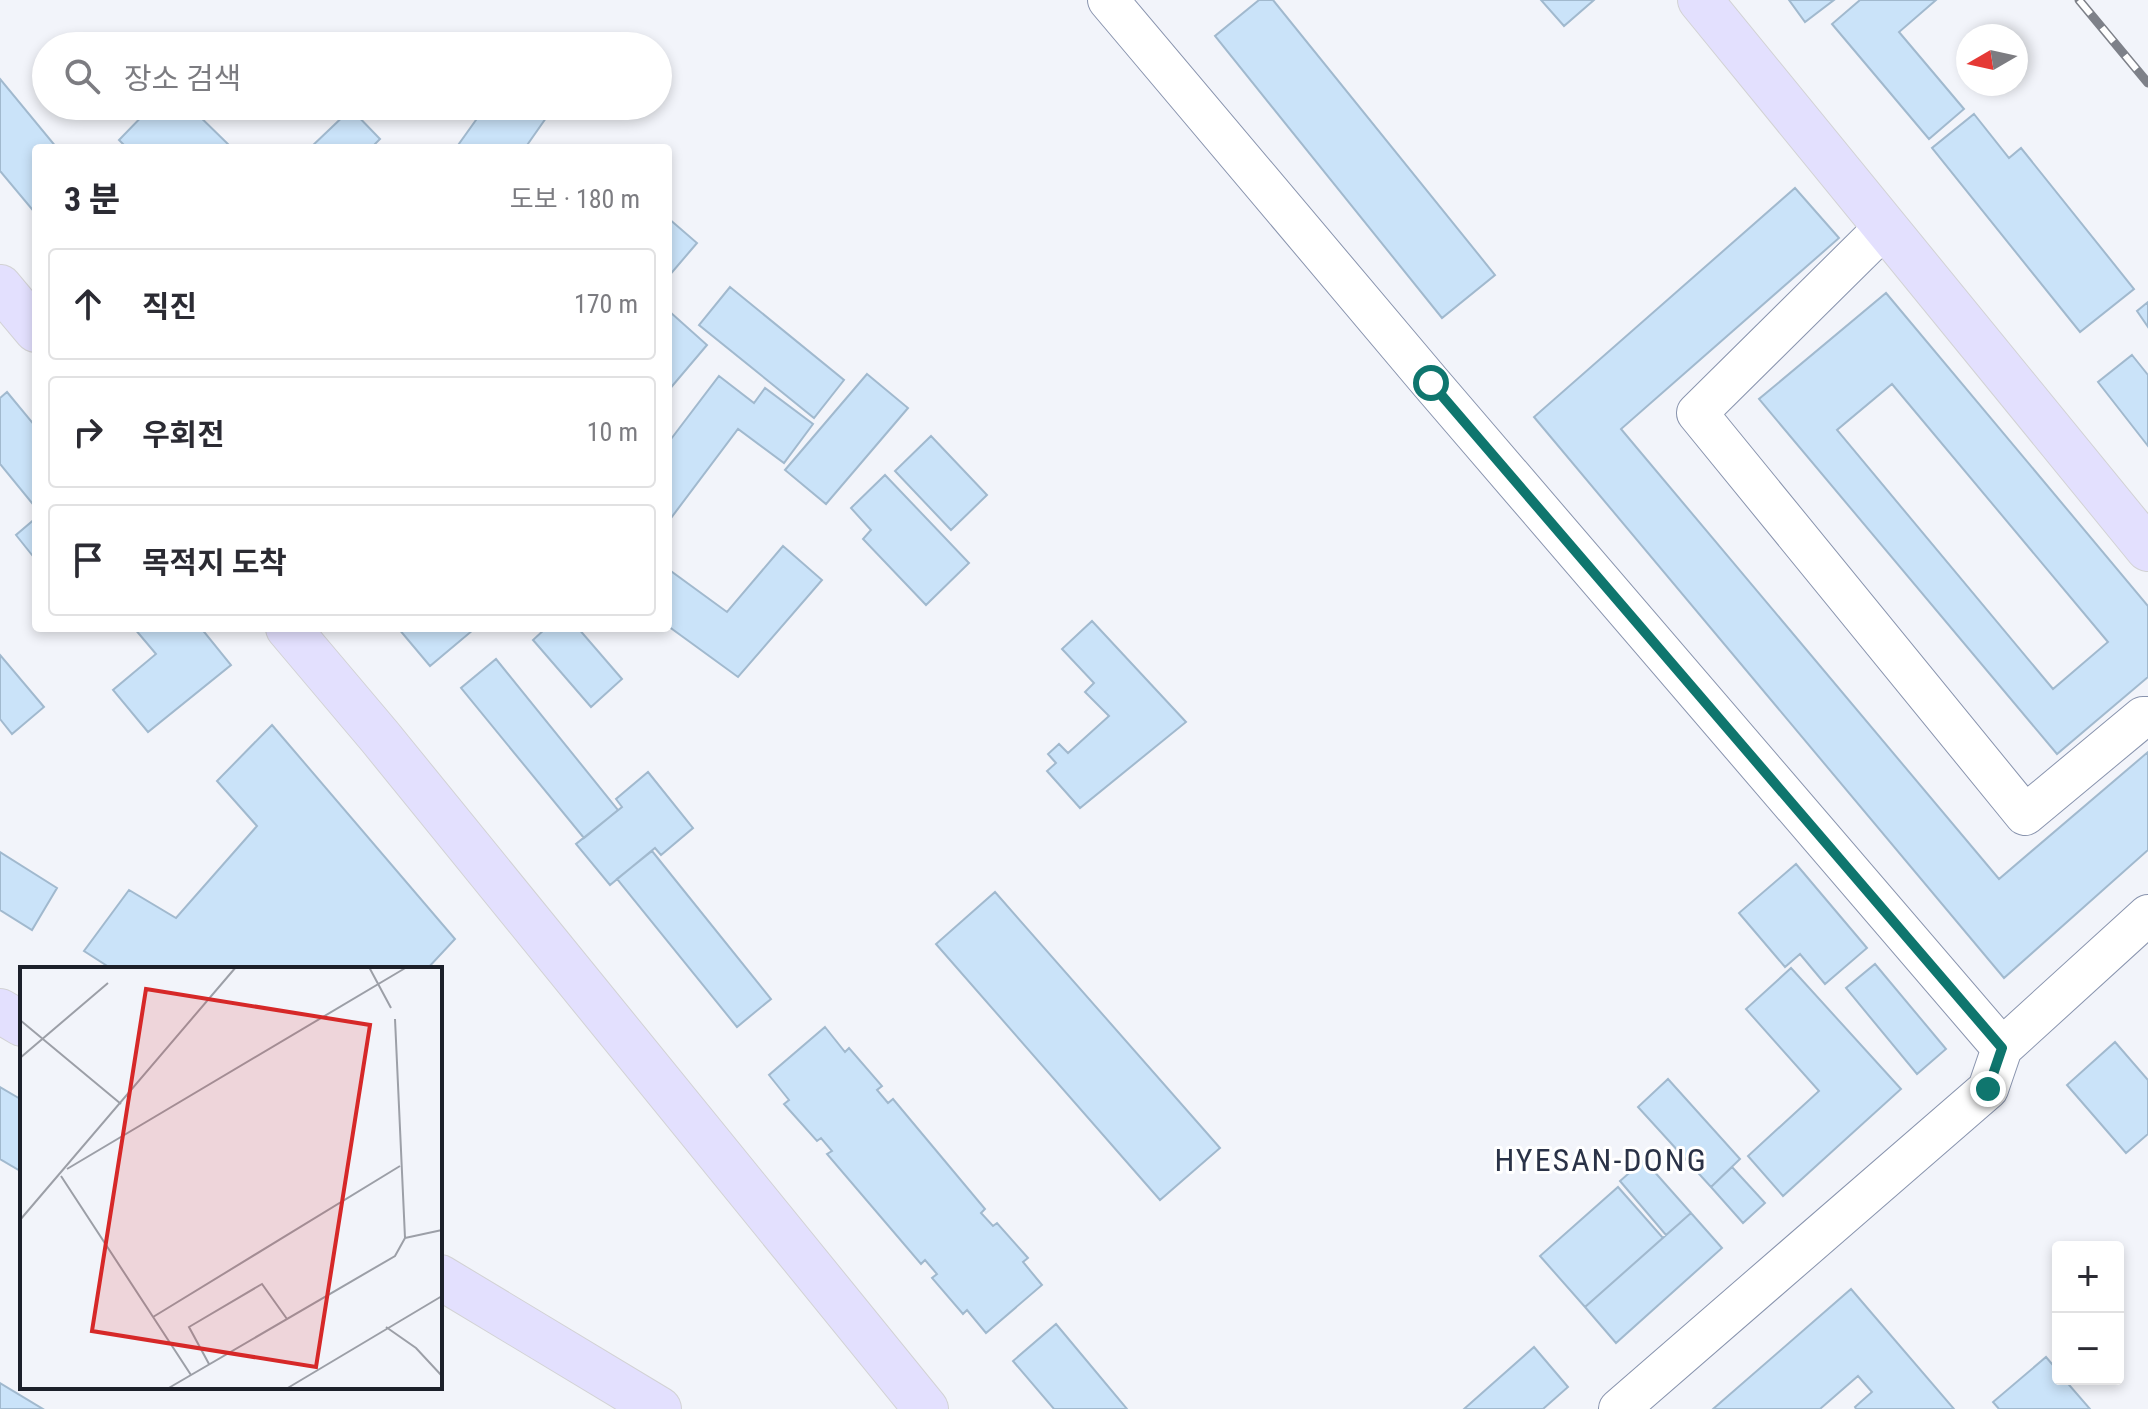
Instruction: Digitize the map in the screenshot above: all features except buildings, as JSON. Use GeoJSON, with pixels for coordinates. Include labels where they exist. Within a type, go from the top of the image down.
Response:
{"type":"FeatureCollection","features":[{"type":"Feature","properties":{"kind":"main road"},"geometry":{"type":"LineString","coordinates":[[1700,0],[2148,549]]}},
{"type":"Feature","properties":{"kind":"main road"},"geometry":{"type":"LineString","coordinates":[[0,287],[32,325]]}},
{"type":"Feature","properties":{"kind":"main road"},"geometry":{"type":"LineString","coordinates":[[291,632],[926,1409]]}},
{"type":"Feature","properties":{"kind":"main road"},"geometry":{"type":"LineString","coordinates":[[0,1011],[20,1023]]}},
{"type":"Feature","properties":{"kind":"main road"},"geometry":{"type":"LineString","coordinates":[[442,1278],[659,1409]]}},
{"type":"Feature","properties":{"kind":"street"},"geometry":{"type":"LineString","coordinates":[[1108,0],[2002,1048]]}},
{"type":"Feature","properties":{"kind":"street"},"geometry":{"type":"LineString","coordinates":[[1885,227],[1697,413],[2025,815],[2143,717],[2148,717]]}},
{"type":"Feature","properties":{"kind":"street"},"geometry":{"type":"LineString","coordinates":[[1619,1409],[1988,1089],[2002,1048],[2148,915]]}},
{"type":"Feature","properties":{"kind":"railway"},"geometry":{"type":"LineString","coordinates":[[2079,0],[2148,83]]}},
{"type":"Feature","properties":{"kind":"district","name":"HYESAN-DONG"},"geometry":{"type":"Point","coordinates":[1601,1160]}},
{"type":"Feature","properties":{"kind":"route"},"geometry":{"type":"LineString","coordinates":[[1431,383],[2002,1048],[1988,1089]]}}]}
